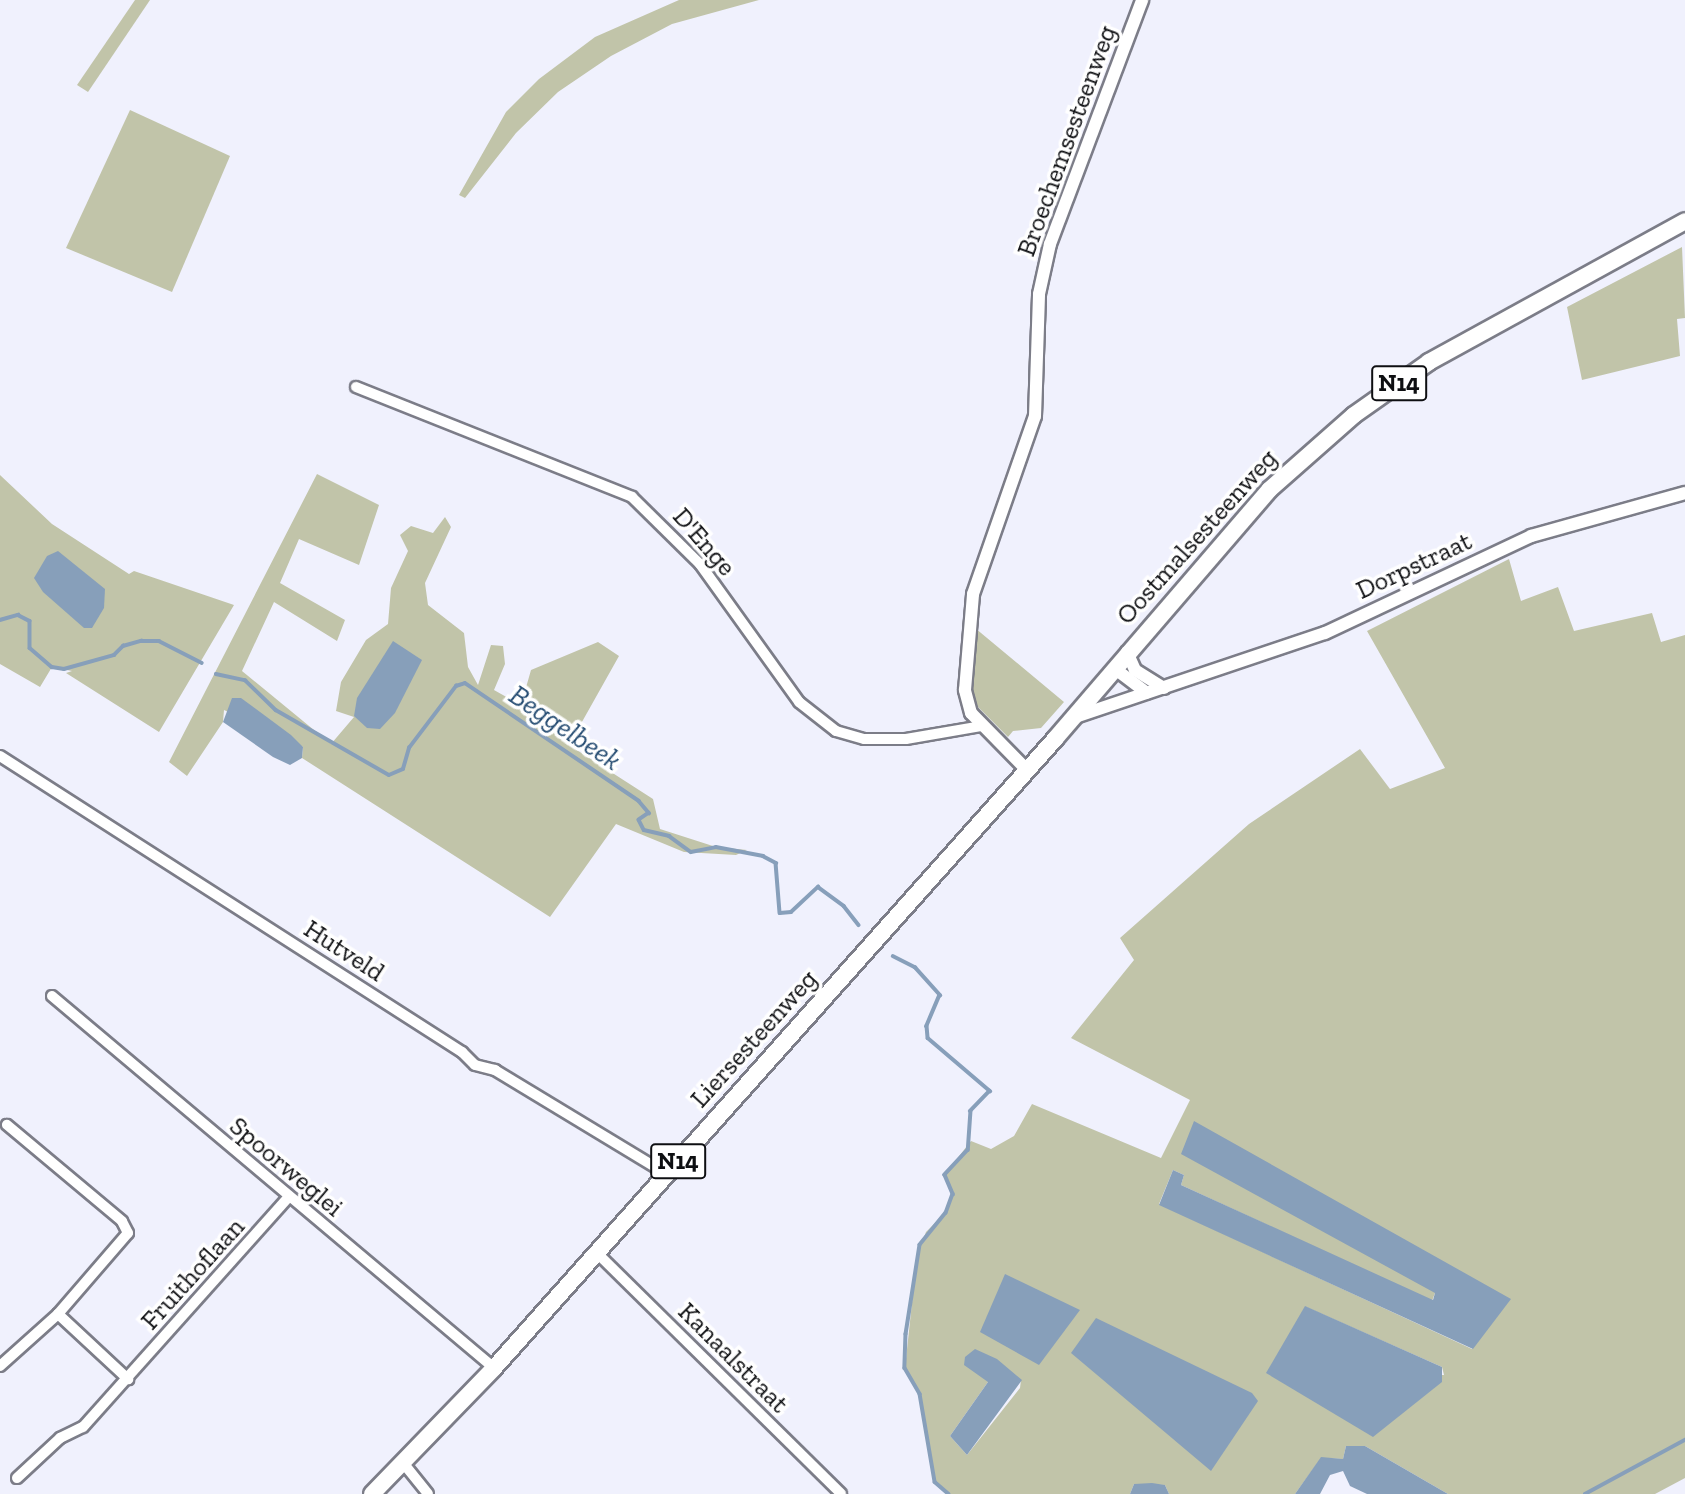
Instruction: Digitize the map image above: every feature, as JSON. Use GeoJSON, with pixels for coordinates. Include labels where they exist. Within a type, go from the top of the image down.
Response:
{"type":"FeatureCollection","features":[{"type":"Feature","properties":{"kind":"main road","name":"Oostmalsesteenweg"},"geometry":{"type":"LineString","coordinates":[[1025,768],[1072,718],[1236,524],[1306,454],[1354,415],[1499,321],[1685,221]]}},
{"type":"Feature","properties":{"kind":"main road","name":"Liersesteenweg"},"geometry":{"type":"LineString","coordinates":[[372,1494],[404,1464],[494,1368],[1025,768]]}},
{"type":"Feature","properties":{"kind":"street","name":"Broechemsesteenweg"},"geometry":{"type":"LineString","coordinates":[[1025,768],[971,713],[965,690],[973,594],[1035,416],[1041,281],[1050,244],[1142,0]]}},
{"type":"Feature","properties":{"kind":"street","name":"D'Enge"},"geometry":{"type":"LineString","coordinates":[[356,387],[632,497],[700,564],[799,702],[836,732],[864,739],[906,739],[981,726]]}},
{"type":"Feature","properties":{"kind":"street","name":"Dorpstraat"},"geometry":{"type":"LineString","coordinates":[[1072,718],[1325,633],[1531,536],[1685,493]]}},
{"type":"Feature","properties":{"kind":"street"},"geometry":{"type":"LineString","coordinates":[[1127,652],[1135,670],[1164,688]]}},
{"type":"Feature","properties":{"kind":"street"},"geometry":{"type":"LineString","coordinates":[[1114,668],[1147,693]]}},
{"type":"Feature","properties":{"kind":"street","name":"Hutveld"},"geometry":{"type":"LineString","coordinates":[[0,756],[463,1052],[475,1065],[495,1070],[667,1174]]}},
{"type":"Feature","properties":{"kind":"street","name":"Spoorweglei"},"geometry":{"type":"LineString","coordinates":[[52,996],[494,1368]]}},
{"type":"Feature","properties":{"kind":"street"},"geometry":{"type":"LineString","coordinates":[[0,1366],[58,1314],[124,1241],[127,1226],[7,1125]]}},
{"type":"Feature","properties":{"kind":"street","name":"Fruithoflaan"},"geometry":{"type":"LineString","coordinates":[[17,1478],[60,1438],[83,1427],[289,1197]]}},
{"type":"Feature","properties":{"kind":"street","name":"Kanaalstraat"},"geometry":{"type":"LineString","coordinates":[[596,1252],[841,1494]]}},
{"type":"Feature","properties":{"kind":"street"},"geometry":{"type":"LineString","coordinates":[[58,1314],[128,1379]]}},
{"type":"Feature","properties":{"kind":"street"},"geometry":{"type":"LineString","coordinates":[[404,1464],[428,1494]]}},
{"type":"Feature","properties":{"kind":"green space"},"geometry":{"type":"Polygon","coordinates":[[[135,0],[150,0],[88,92],[77,85],[135,0]]]}},
{"type":"Feature","properties":{"kind":"green space"},"geometry":{"type":"Polygon","coordinates":[[[679,0],[759,0],[672,24],[611,56],[558,92],[516,133],[465,198],[459,195],[506,112],[539,79],[595,37],[679,0]]]}},
{"type":"Feature","properties":{"kind":"green space"},"geometry":{"type":"Polygon","coordinates":[[[130,110],[230,156],[172,292],[66,248],[130,110]]]}},
{"type":"Feature","properties":{"kind":"green space"},"geometry":{"type":"Polygon","coordinates":[[[1682,247],[1685,318],[1677,319],[1680,356],[1582,380],[1567,307],[1682,247]]]}},
{"type":"Feature","properties":{"kind":"green space"},"geometry":{"type":"Polygon","coordinates":[[[317,474],[379,505],[359,565],[299,539],[280,583],[345,620],[337,641],[274,602],[242,671],[331,744],[354,717],[336,711],[341,682],[366,640],[388,624],[391,588],[408,551],[400,535],[411,526],[433,533],[445,517],[451,527],[425,583],[428,605],[464,633],[468,667],[478,685],[491,645],[503,646],[505,664],[494,690],[521,705],[531,670],[598,642],[619,656],[569,745],[653,799],[660,829],[716,847],[747,850],[736,855],[684,852],[616,824],[550,917],[302,758],[303,747],[224,710],[223,722],[187,776],[169,762],[317,474]]]}},
{"type":"Feature","properties":{"kind":"green space"},"geometry":{"type":"Polygon","coordinates":[[[0,475],[52,524],[129,574],[134,571],[234,605],[159,732],[66,673],[72,671],[52,667],[40,687],[0,664],[0,475]]]}},
{"type":"Feature","properties":{"kind":"green space"},"geometry":{"type":"Polygon","coordinates":[[[1509,559],[1521,601],[1558,587],[1574,631],[1652,613],[1661,642],[1685,635],[1685,1478],[1655,1494],[1448,1494],[1365,1446],[1346,1446],[1343,1459],[1321,1458],[1295,1494],[1169,1494],[1165,1485],[1134,1484],[1130,1494],[949,1494],[935,1482],[920,1394],[905,1368],[917,1256],[926,1232],[946,1212],[953,1194],[945,1175],[971,1141],[991,1149],[1014,1136],[1032,1104],[1161,1158],[1190,1100],[1071,1038],[1134,960],[1120,938],[1249,824],[1360,749],[1390,789],[1445,768],[1367,631],[1509,559]],[[1173,1170],[1159,1204],[1472,1349],[1510,1299],[1435,1293],[1432,1301],[1181,1185],[1184,1175],[1173,1170]],[[1306,1307],[1267,1373],[1444,1375],[1442,1367],[1306,1307]],[[1021,1380],[988,1382],[950,1436],[967,1455],[1020,1388],[1021,1380]]]}},
{"type":"Feature","properties":{"kind":"green space"},"geometry":{"type":"Polygon","coordinates":[[[975,628],[1064,702],[1041,728],[1013,731],[1008,737],[978,707],[971,689],[975,628]]]}},
{"type":"Feature","properties":{"kind":"water"},"geometry":{"type":"Polygon","coordinates":[[[58,551],[105,589],[104,608],[92,628],[84,628],[43,592],[34,578],[47,556],[58,551]]]}},
{"type":"Feature","properties":{"kind":"water"},"geometry":{"type":"Polygon","coordinates":[[[393,641],[422,660],[395,713],[380,729],[367,728],[354,716],[357,698],[393,641]]]}},
{"type":"Feature","properties":{"kind":"water"},"geometry":{"type":"Polygon","coordinates":[[[232,698],[241,698],[291,735],[303,747],[302,758],[290,765],[273,757],[223,722],[232,698]]]}},
{"type":"Feature","properties":{"kind":"water"},"geometry":{"type":"Polygon","coordinates":[[[1194,1121],[1511,1299],[1473,1349],[1159,1205],[1173,1170],[1184,1175],[1181,1185],[1433,1300],[1435,1293],[1181,1154],[1194,1121]]]}},
{"type":"Feature","properties":{"kind":"water"},"geometry":{"type":"Polygon","coordinates":[[[1005,1274],[1080,1310],[1039,1365],[980,1332],[1005,1274]]]}},
{"type":"Feature","properties":{"kind":"water"},"geometry":{"type":"Polygon","coordinates":[[[1305,1306],[1442,1367],[1442,1382],[1373,1437],[1266,1373],[1305,1306]]]}},
{"type":"Feature","properties":{"kind":"water"},"geometry":{"type":"Polygon","coordinates":[[[1096,1318],[1252,1393],[1258,1401],[1211,1471],[1071,1353],[1096,1318]]]}},
{"type":"Feature","properties":{"kind":"water"},"geometry":{"type":"Polygon","coordinates":[[[975,1349],[997,1359],[1022,1380],[967,1455],[950,1436],[988,1382],[964,1365],[965,1357],[975,1349]]]}},
{"type":"Feature","properties":{"kind":"water"},"geometry":{"type":"Polygon","coordinates":[[[1346,1446],[1365,1446],[1448,1494],[1367,1494],[1350,1486],[1343,1471],[1330,1475],[1320,1494],[1295,1494],[1321,1457],[1343,1459],[1346,1446]]]}},
{"type":"Feature","properties":{"kind":"water"},"geometry":{"type":"Polygon","coordinates":[[[1134,1484],[1165,1485],[1169,1494],[1130,1494],[1134,1484]]]}},
{"type":"Feature","properties":{"kind":"waterway","name":"Beggelbeek"},"geometry":{"type":"LineString","coordinates":[[0,620],[18,615],[30,621],[30,648],[52,667],[64,669],[114,655],[123,646],[141,641],[159,641],[202,663]]}},
{"type":"Feature","properties":{"kind":"waterway","name":"Beggelbeek"},"geometry":{"type":"LineString","coordinates":[[216,674],[245,680],[276,710],[389,775],[403,769],[409,748],[456,686],[465,683],[639,801],[649,813],[639,820],[644,830],[669,836],[691,852],[716,847],[763,856],[776,863],[780,913],[791,912],[818,887],[844,906],[859,925]]}},
{"type":"Feature","properties":{"kind":"waterway","name":"Beggelbeek"},"geometry":{"type":"LineString","coordinates":[[893,956],[915,967],[940,995],[927,1026],[928,1038],[990,1091],[971,1111],[968,1150],[945,1175],[953,1194],[946,1213],[920,1245],[906,1334],[905,1368],[920,1394],[935,1482],[949,1494]]}},
{"type":"Feature","properties":{"kind":"waterway"},"geometry":{"type":"LineString","coordinates":[[1585,1494],[1685,1440]]}}]}
